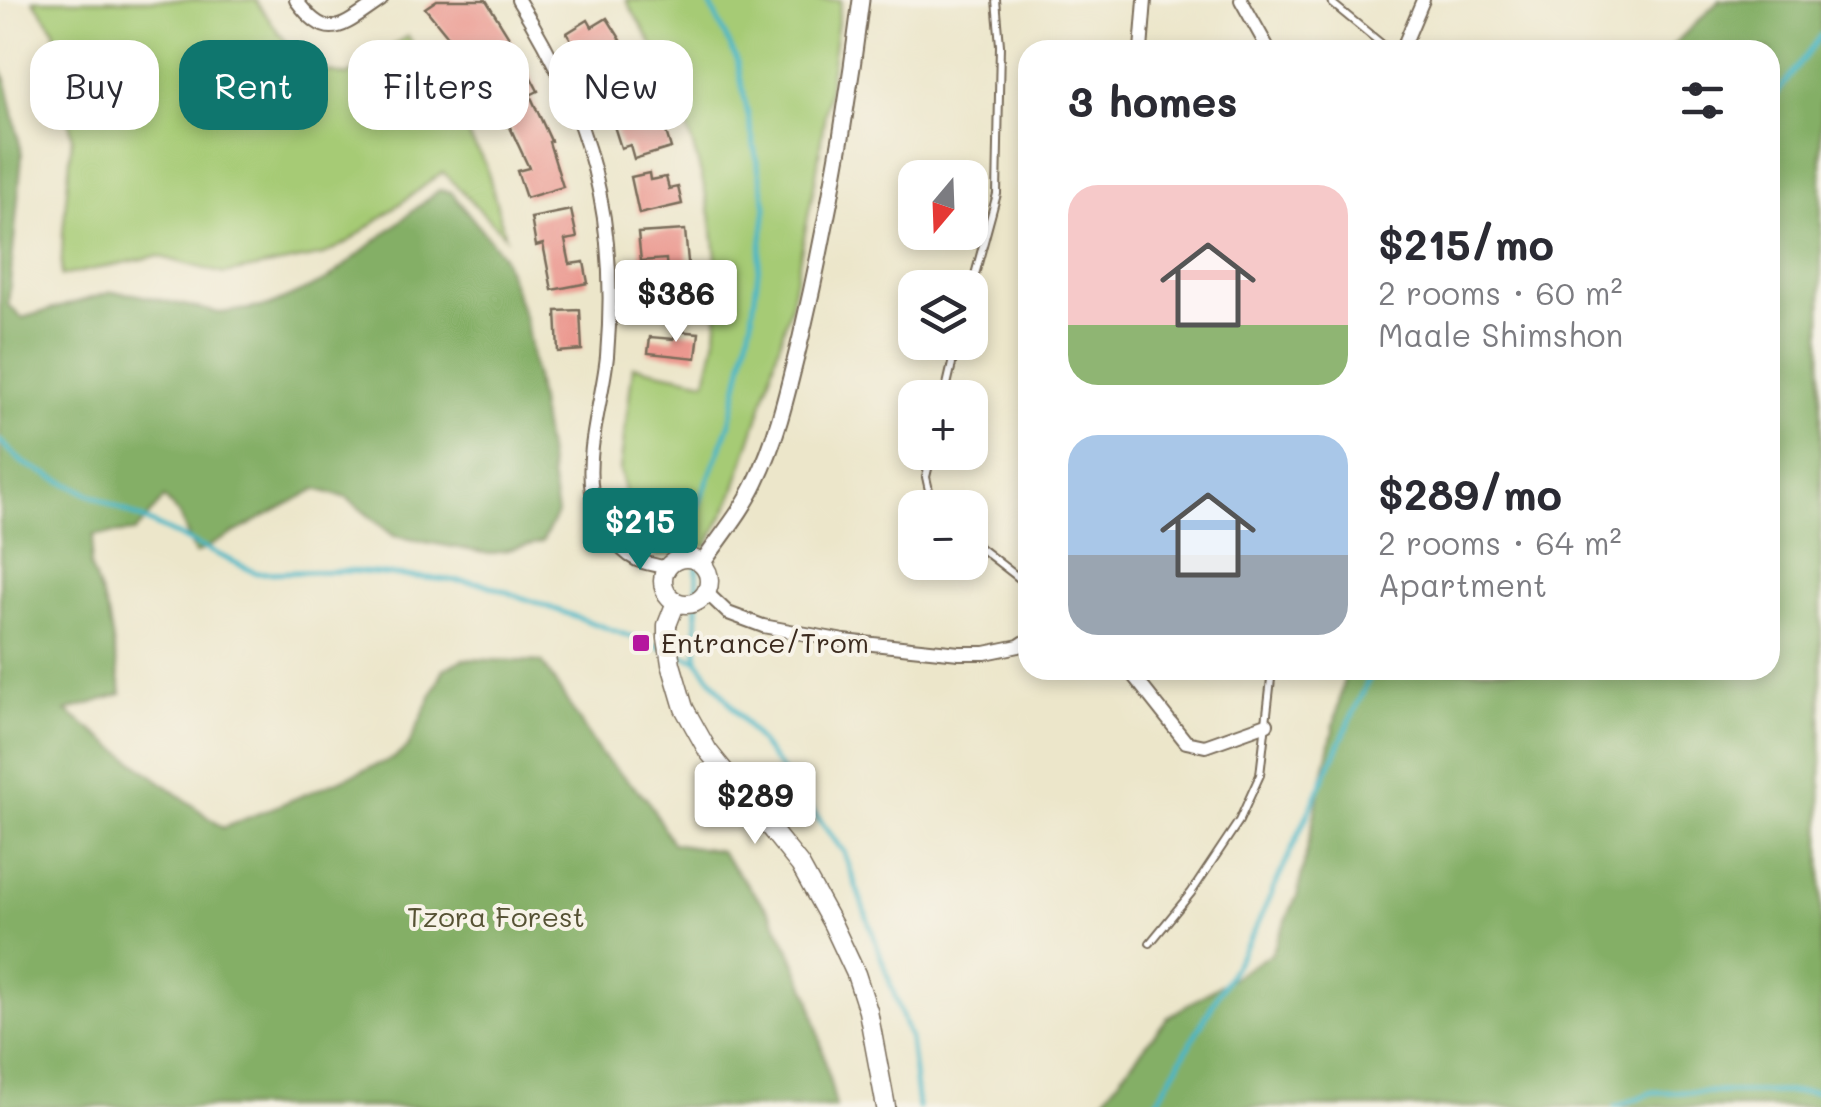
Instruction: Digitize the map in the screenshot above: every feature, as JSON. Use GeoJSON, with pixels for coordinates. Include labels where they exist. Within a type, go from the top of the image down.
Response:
{"type":"FeatureCollection","features":[{"type":"Feature","properties":{"kind":"main road"},"geometry":{"type":"LineString","coordinates":[[690,558],[702,564],[708,578],[706,592],[693,603],[676,602],[666,593],[662,580],[671,563],[690,558]]}},
{"type":"Feature","properties":{"kind":"main road"},"geometry":{"type":"LineString","coordinates":[[676,602],[667,625],[667,638],[670,664],[684,708],[708,752],[800,865],[833,925],[868,1011],[886,1107]]}},
{"type":"Feature","properties":{"kind":"street"},"geometry":{"type":"LineString","coordinates":[[296,0],[312,21],[332,28],[381,0]]}},
{"type":"Feature","properties":{"kind":"street"},"geometry":{"type":"LineString","coordinates":[[518,0],[574,106],[605,212],[611,291],[591,489],[599,518],[613,539],[635,559],[666,568]]}},
{"type":"Feature","properties":{"kind":"street"},"geometry":{"type":"LineString","coordinates":[[702,564],[756,483],[790,382],[826,218],[861,0]]}},
{"type":"Feature","properties":{"kind":"street"},"geometry":{"type":"LineString","coordinates":[[1142,40],[1145,0]]}},
{"type":"Feature","properties":{"kind":"street"},"geometry":{"type":"LineString","coordinates":[[1241,0],[1264,40]]}},
{"type":"Feature","properties":{"kind":"street"},"geometry":{"type":"LineString","coordinates":[[1406,40],[1422,0]]}},
{"type":"Feature","properties":{"kind":"street"},"geometry":{"type":"LineString","coordinates":[[706,592],[728,613],[762,626],[830,638],[985,653],[1018,646]]}},
{"type":"Feature","properties":{"kind":"street"},"geometry":{"type":"LineString","coordinates":[[1137,680],[1186,742],[1205,746],[1267,724]]}},
{"type":"Feature","properties":{"kind":"lane"},"geometry":{"type":"LineString","coordinates":[[976,270],[997,194],[1000,45],[996,0]]}},
{"type":"Feature","properties":{"kind":"lane"},"geometry":{"type":"LineString","coordinates":[[1332,0],[1377,40]]}},
{"type":"Feature","properties":{"kind":"lane"},"geometry":{"type":"LineString","coordinates":[[988,554],[1018,577]]}},
{"type":"Feature","properties":{"kind":"lane"},"geometry":{"type":"LineString","coordinates":[[1150,943],[1191,893],[1239,821],[1260,774],[1271,680]]}},
{"type":"Feature","properties":{"kind":"green space"},"geometry":{"type":"Polygon","coordinates":[[[33,0],[255,0],[284,40],[179,40],[179,130],[328,130],[328,72],[348,75],[348,130],[465,130],[486,165],[505,236],[443,172],[348,242],[323,255],[224,274],[157,256],[61,276],[71,130],[159,130],[159,40],[56,40],[54,29],[33,0]]]}},
{"type":"Feature","properties":{"kind":"green space"},"geometry":{"type":"Polygon","coordinates":[[[626,0],[841,0],[816,176],[791,303],[761,409],[731,500],[707,546],[658,557],[633,525],[620,470],[633,366],[706,381],[716,336],[718,301],[713,230],[688,130],[693,130],[693,40],[649,40],[626,0]]]}},
{"type":"Feature","properties":{"kind":"green space"},"geometry":{"type":"Polygon","coordinates":[[[1720,0],[1821,0],[1821,1107],[1097,1107],[1168,1017],[1271,954],[1297,896],[1344,680],[1780,680],[1780,40],[1678,40],[1720,0]]]}},
{"type":"Feature","properties":{"kind":"green space","name":"Tzora Forest"},"geometry":{"type":"Polygon","coordinates":[[[0,65],[22,155],[8,305],[22,318],[112,292],[220,313],[269,306],[327,280],[439,190],[451,192],[502,255],[526,322],[557,514],[542,542],[490,554],[394,536],[347,498],[316,489],[195,554],[180,516],[164,498],[135,532],[94,535],[90,566],[108,614],[122,694],[66,711],[223,828],[394,758],[408,747],[444,669],[464,659],[542,662],[601,755],[647,799],[672,843],[720,851],[771,914],[810,998],[836,1107],[0,1107],[0,65]]]}},
{"type":"Feature","properties":{"kind":"building"},"geometry":{"type":"Polygon","coordinates":[[[437,0],[486,0],[511,40],[450,40],[425,8],[437,0]]]}},
{"type":"Feature","properties":{"kind":"building"},"geometry":{"type":"Polygon","coordinates":[[[607,18],[621,40],[571,40],[567,33],[588,20],[592,27],[607,18]]]}},
{"type":"Feature","properties":{"kind":"building"},"geometry":{"type":"Polygon","coordinates":[[[529,74],[538,91],[530,95],[551,141],[563,187],[526,198],[517,171],[529,168],[511,130],[529,130],[529,74]]]}},
{"type":"Feature","properties":{"kind":"building"},"geometry":{"type":"Polygon","coordinates":[[[615,130],[666,130],[671,148],[634,159],[630,145],[621,148],[615,130]]]}},
{"type":"Feature","properties":{"kind":"building"},"geometry":{"type":"Polygon","coordinates":[[[649,173],[650,180],[666,177],[669,189],[678,187],[682,204],[639,214],[631,177],[649,173]]]}},
{"type":"Feature","properties":{"kind":"building"},"geometry":{"type":"Polygon","coordinates":[[[571,210],[577,238],[565,240],[570,264],[584,262],[588,283],[552,290],[543,244],[536,246],[531,218],[571,210]]]}},
{"type":"Feature","properties":{"kind":"building"},"geometry":{"type":"Polygon","coordinates":[[[685,230],[692,304],[643,306],[643,290],[668,289],[666,259],[641,261],[638,233],[685,230]]]}},
{"type":"Feature","properties":{"kind":"building"},"geometry":{"type":"Polygon","coordinates":[[[580,310],[582,350],[558,352],[556,311],[580,310]]]}},
{"type":"Feature","properties":{"kind":"building"},"geometry":{"type":"Polygon","coordinates":[[[675,331],[699,333],[696,358],[648,353],[650,337],[674,339],[675,331]]]}},
{"type":"Feature","properties":{"kind":"waterway"},"geometry":{"type":"LineString","coordinates":[[708,0],[737,60],[766,207],[752,319],[730,423],[697,509],[697,660],[844,852],[910,1039],[918,1107]]}},
{"type":"Feature","properties":{"kind":"waterway"},"geometry":{"type":"LineString","coordinates":[[1780,90],[1821,35]]}},
{"type":"Feature","properties":{"kind":"waterway"},"geometry":{"type":"LineString","coordinates":[[0,441],[23,463],[257,573],[350,571],[482,583],[662,648]]}},
{"type":"Feature","properties":{"kind":"waterway"},"geometry":{"type":"LineString","coordinates":[[672,651],[697,660]]}},
{"type":"Feature","properties":{"kind":"waterway"},"geometry":{"type":"LineString","coordinates":[[1154,1107],[1255,930],[1368,680]]}},
{"type":"Feature","properties":{"kind":"waterway"},"geometry":{"type":"LineString","coordinates":[[1615,1107],[1653,1092],[1821,1092]]}},
{"type":"Feature","properties":{"kind":"place","name":"Entrance/Trom"},"geometry":{"type":"Point","coordinates":[641,643]}}]}
